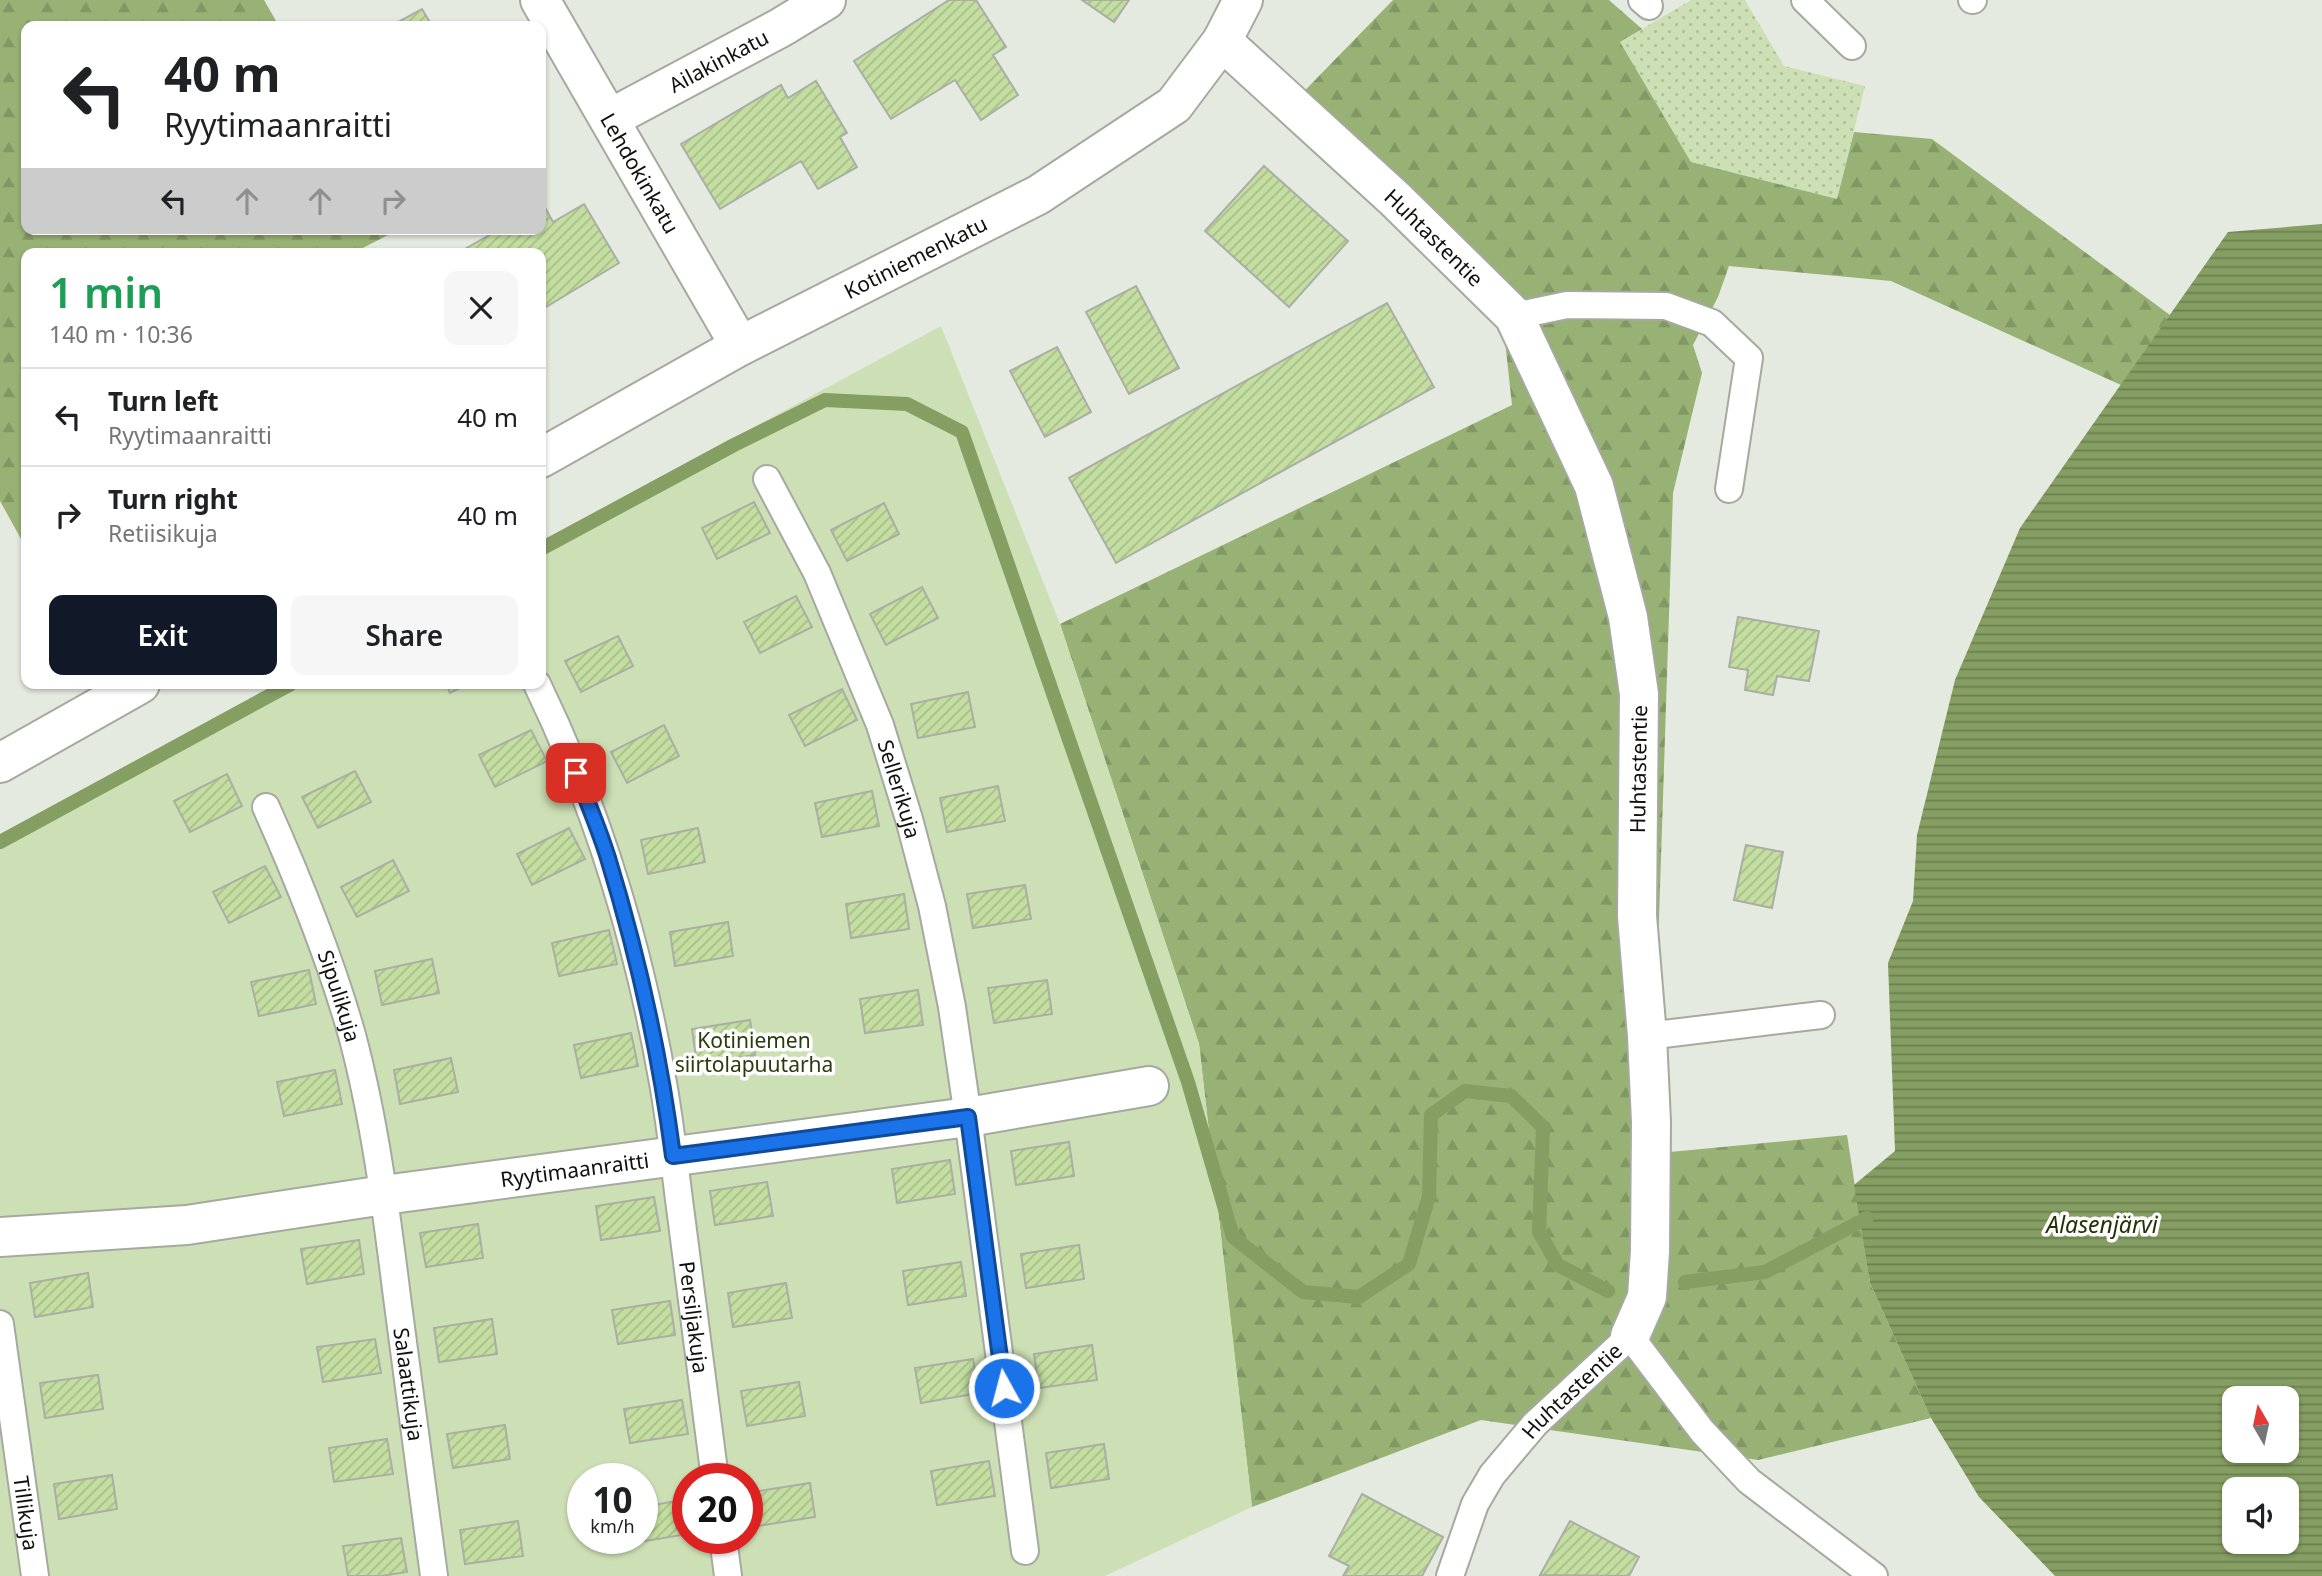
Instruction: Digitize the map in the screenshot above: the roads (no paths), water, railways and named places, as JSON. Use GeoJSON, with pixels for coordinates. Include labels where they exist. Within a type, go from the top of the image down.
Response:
{"type":"FeatureCollection","features":[{"type":"Feature","properties":{"kind":"street","name":"Lehdokinkatu"},"geometry":{"type":"LineString","coordinates":[[540,0],[740,346]]}},
{"type":"Feature","properties":{"kind":"street","name":"Ailakinkatu"},"geometry":{"type":"LineString","coordinates":[[609,119],[780,28],[826,0]]}},
{"type":"Feature","properties":{"kind":"street","name":"Kotiniemenkatu"},"geometry":{"type":"LineString","coordinates":[[546,455],[740,346],[1038,195],[1174,105],[1222,41],[1242,0]]}},
{"type":"Feature","properties":{"kind":"street","name":"Huhtastentie"},"geometry":{"type":"LineString","coordinates":[[1222,41],[1395,199],[1514,316],[1594,486],[1628,617],[1639,694],[1637,916],[1651,1122],[1650,1251],[1647,1297],[1630,1336]]}},
{"type":"Feature","properties":{"kind":"street"},"geometry":{"type":"LineString","coordinates":[[0,763],[131,689]]}},
{"type":"Feature","properties":{"kind":"street","name":"Ryytimaanraitti"},"geometry":{"type":"LineString","coordinates":[[0,1237],[187,1225],[384,1195],[968,1117],[1149,1086]]}},
{"type":"Feature","properties":{"kind":"lane"},"geometry":{"type":"LineString","coordinates":[[1805,0],[1852,46]]}},
{"type":"Feature","properties":{"kind":"lane"},"geometry":{"type":"LineString","coordinates":[[1514,316],[1567,304],[1666,306],[1712,323],[1749,358],[1729,489]]}},
{"type":"Feature","properties":{"kind":"lane","name":"Sellerikuja"},"geometry":{"type":"LineString","coordinates":[[767,479],[817,573],[883,736],[932,906],[952,1007],[968,1117],[1025,1551]]}},
{"type":"Feature","properties":{"kind":"lane","name":"Persiljakuja"},"geometry":{"type":"LineString","coordinates":[[539,689],[571,760],[598,831],[629,930],[664,1084],[713,1463]]}},
{"type":"Feature","properties":{"kind":"lane","name":"Sipulikuja"},"geometry":{"type":"LineString","coordinates":[[266,807],[302,888],[352,1034],[371,1116],[384,1195]]}},
{"type":"Feature","properties":{"kind":"lane"},"geometry":{"type":"LineString","coordinates":[[1647,1036],[1821,1015]]}},
{"type":"Feature","properties":{"kind":"lane","name":"Salaattikuja"},"geometry":{"type":"LineString","coordinates":[[384,1195],[434,1576]]}},
{"type":"Feature","properties":{"kind":"lane","name":"Tillikuja"},"geometry":{"type":"LineString","coordinates":[[0,1324],[35,1576]]}},
{"type":"Feature","properties":{"kind":"lane"},"geometry":{"type":"LineString","coordinates":[[1630,1336],[1702,1431],[1749,1481],[1874,1576]]}},
{"type":"Feature","properties":{"kind":"lane","name":"Huhtastentie"},"geometry":{"type":"LineString","coordinates":[[1450,1576],[1475,1504],[1492,1475],[1535,1424],[1630,1336]]}},
{"type":"Feature","properties":{"kind":"lane"},"geometry":{"type":"LineString","coordinates":[[725,1554],[728,1576]]}},
{"type":"Feature","properties":{"kind":"water","name":"Alasenjärvi"},"geometry":{"type":"Polygon","coordinates":[[[2322,224],[2322,1576],[2055,1576],[1979,1497],[1931,1418],[1870,1283],[1854,1185],[1895,1151],[1888,963],[1913,901],[1917,835],[1955,680],[2020,528],[2228,232],[2322,224]]]}},
{"type":"Feature","properties":{"kind":"waterway"},"geometry":{"type":"LineString","coordinates":[[546,546],[734,445],[825,400],[907,404],[962,432],[1188,1082],[1233,1237],[1303,1292],[1359,1297],[1409,1264],[1429,1196],[1431,1115],[1465,1091],[1511,1096],[1543,1127],[1539,1232],[1558,1265],[1608,1291]]}},
{"type":"Feature","properties":{"kind":"waterway"},"geometry":{"type":"LineString","coordinates":[[0,842],[282,689]]}},
{"type":"Feature","properties":{"kind":"waterway"},"geometry":{"type":"LineString","coordinates":[[1685,1282],[1765,1272],[1867,1218]]}},
{"type":"Feature","properties":{"kind":"park label","name":"Kotiniemen siirtolapuutarha"},"geometry":{"type":"Point","coordinates":[754,1052]}}]}
